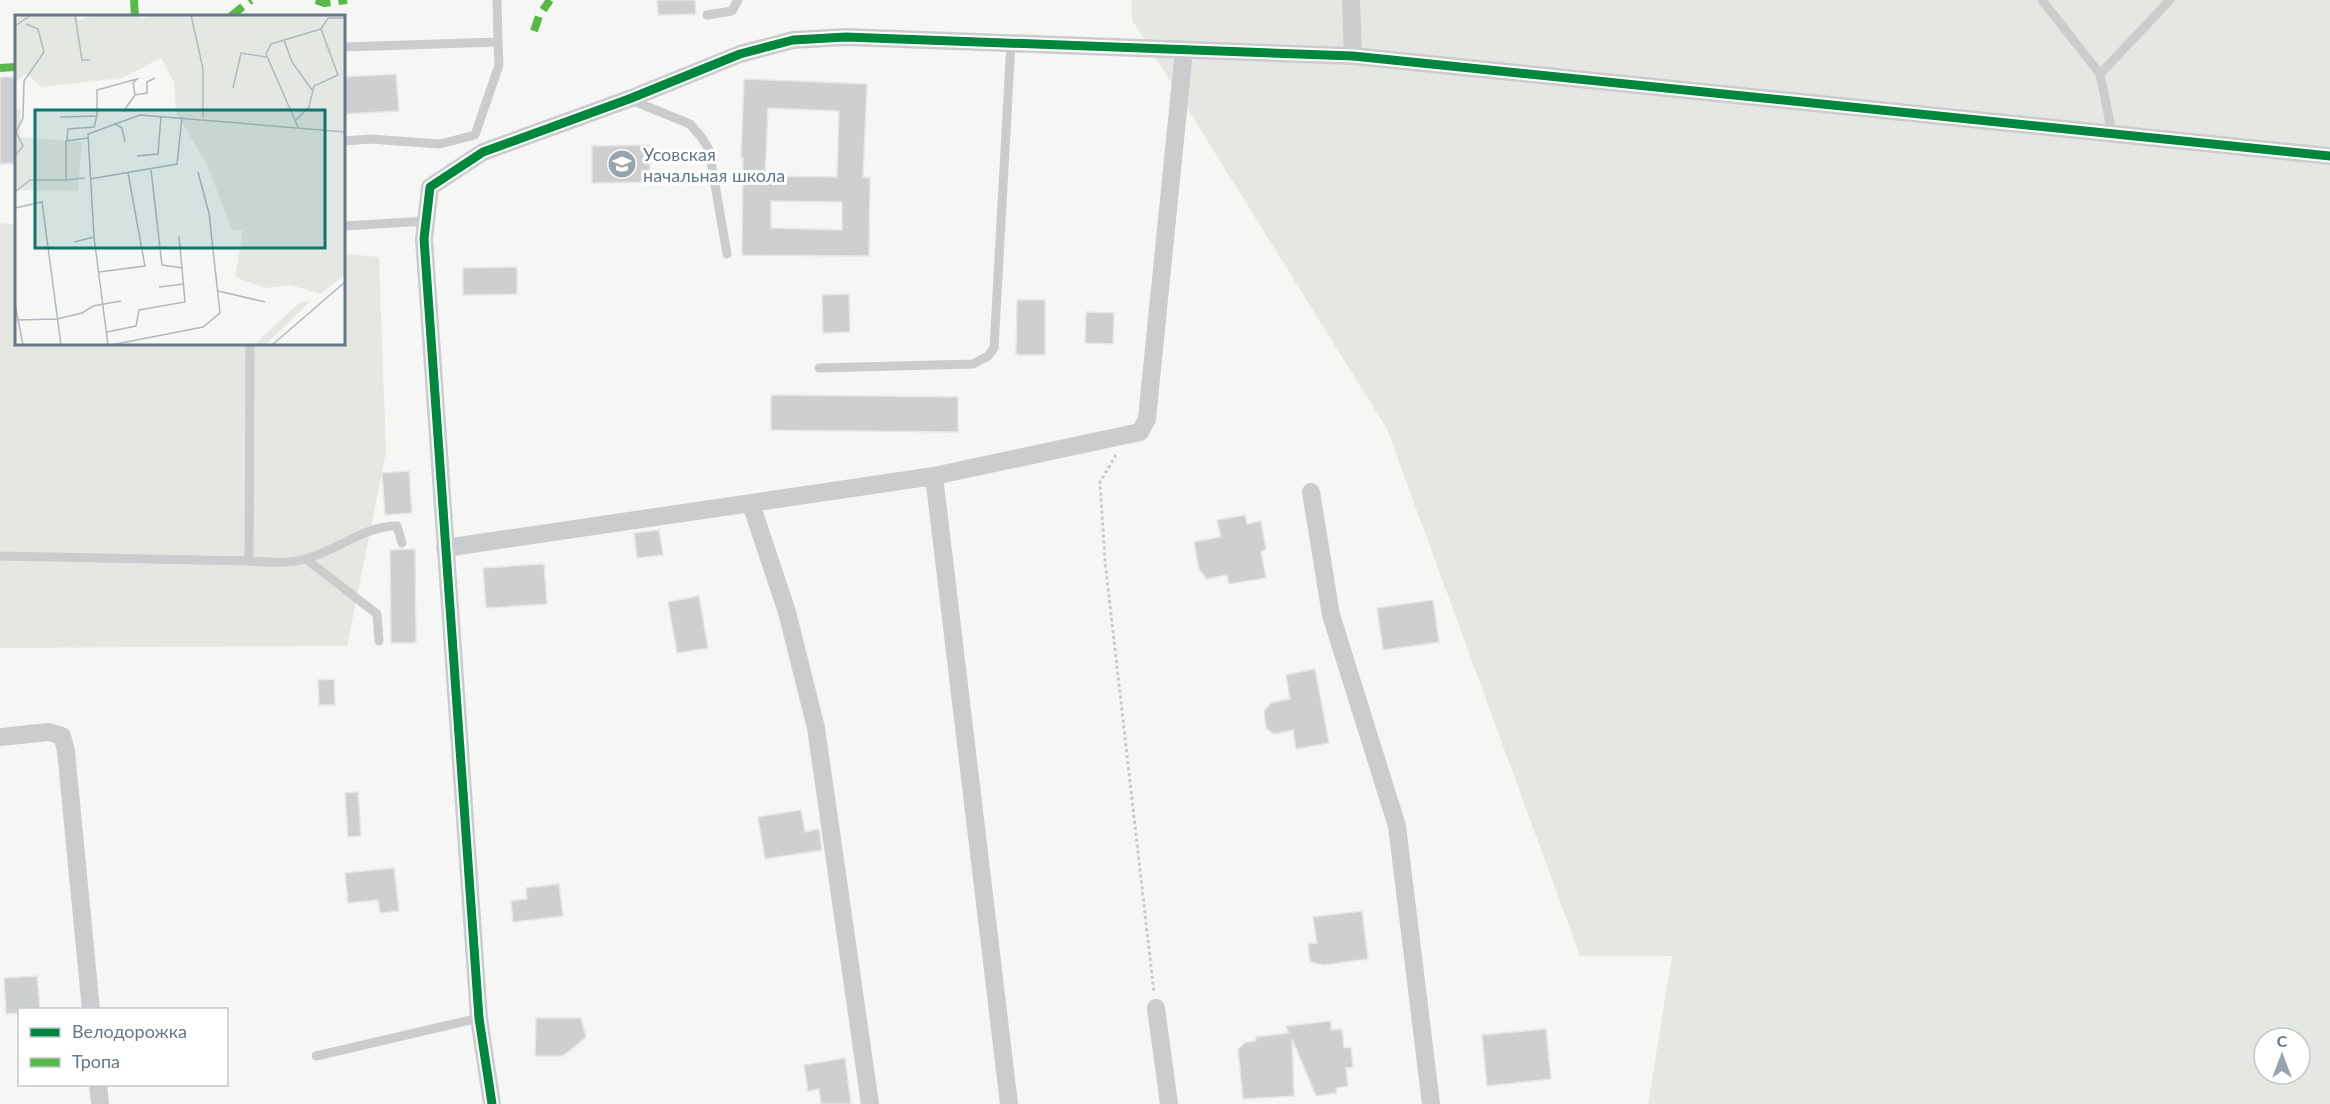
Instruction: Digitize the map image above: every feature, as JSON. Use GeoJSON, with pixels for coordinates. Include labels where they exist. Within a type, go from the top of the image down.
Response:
{"type":"FeatureCollection","features":[{"type":"Feature","properties":{"kind":"street"},"geometry":{"type":"LineString","coordinates":[[1351,0],[1353,56]]}},
{"type":"Feature","properties":{"kind":"street"},"geometry":{"type":"LineString","coordinates":[[492,1104],[479,1018],[424,239],[430,187],[483,152],[629,99],[740,54],[793,40],[846,37],[1353,56],[2330,156]]}},
{"type":"Feature","properties":{"kind":"street"},"geometry":{"type":"LineString","coordinates":[[445,548],[934,476],[1140,432],[1148,419],[1184,50]]}},
{"type":"Feature","properties":{"kind":"street"},"geometry":{"type":"LineString","coordinates":[[934,476],[1009,1104]]}},
{"type":"Feature","properties":{"kind":"street"},"geometry":{"type":"LineString","coordinates":[[1311,492],[1331,615],[1397,826],[1431,1104]]}},
{"type":"Feature","properties":{"kind":"street"},"geometry":{"type":"LineString","coordinates":[[752,504],[787,612],[816,729],[870,1104]]}},
{"type":"Feature","properties":{"kind":"street"},"geometry":{"type":"LineString","coordinates":[[0,737],[49,732],[62,736],[66,751],[91,1008]]}},
{"type":"Feature","properties":{"kind":"street"},"geometry":{"type":"LineString","coordinates":[[1156,1008],[1168,1104]]}},
{"type":"Feature","properties":{"kind":"street"},"geometry":{"type":"LineString","coordinates":[[98,1086],[100,1104]]}},
{"type":"Feature","properties":{"kind":"lane"},"geometry":{"type":"LineString","coordinates":[[345,141],[370,139],[440,144],[475,135],[499,65],[497,0]]}},
{"type":"Feature","properties":{"kind":"lane"},"geometry":{"type":"LineString","coordinates":[[707,15],[732,11],[738,0]]}},
{"type":"Feature","properties":{"kind":"lane"},"geometry":{"type":"LineString","coordinates":[[2042,0],[2100,74],[2112,133]]}},
{"type":"Feature","properties":{"kind":"lane"},"geometry":{"type":"LineString","coordinates":[[2100,74],[2170,0]]}},
{"type":"Feature","properties":{"kind":"lane"},"geometry":{"type":"LineString","coordinates":[[345,47],[498,42]]}},
{"type":"Feature","properties":{"kind":"lane"},"geometry":{"type":"LineString","coordinates":[[819,368],[973,364],[988,356],[994,348],[1011,42]]}},
{"type":"Feature","properties":{"kind":"lane"},"geometry":{"type":"LineString","coordinates":[[629,99],[690,124],[702,138],[709,150],[727,254]]}},
{"type":"Feature","properties":{"kind":"lane"},"geometry":{"type":"LineString","coordinates":[[345,226],[426,221]]}},
{"type":"Feature","properties":{"kind":"lane"},"geometry":{"type":"LineString","coordinates":[[249,561],[250,345]]}},
{"type":"Feature","properties":{"kind":"lane"},"geometry":{"type":"LineString","coordinates":[[0,556],[280,563],[306,559],[380,526],[397,526],[402,543]]}},
{"type":"Feature","properties":{"kind":"lane"},"geometry":{"type":"LineString","coordinates":[[306,559],[377,614],[379,641]]}},
{"type":"Feature","properties":{"kind":"lane"},"geometry":{"type":"LineString","coordinates":[[316,1056],[479,1018]]}},
{"type":"Feature","properties":{"kind":"path"},"geometry":{"type":"LineString","coordinates":[[1128,436],[1100,482],[1105,561],[1156,1008]]}},
{"type":"Feature","properties":{"kind":"shaded area"},"geometry":{"type":"Polygon","coordinates":[[[1131,0],[2330,0],[2330,1104],[1648,1104],[1672,956],[1580,956],[1387,429],[1132,20],[1131,0]]]}},
{"type":"Feature","properties":{"kind":"shaded area"},"geometry":{"type":"Polygon","coordinates":[[[0,223],[15,225],[15,345],[345,345],[345,254],[379,257],[386,452],[347,646],[0,648],[0,223]]]}},
{"type":"Feature","properties":{"kind":"building"},"geometry":{"type":"Polygon","coordinates":[[[657,0],[695,0],[696,14],[658,15],[657,0]]]}},
{"type":"Feature","properties":{"kind":"building"},"geometry":{"type":"Polygon","coordinates":[[[396,74],[399,111],[345,114],[345,77],[396,74]]]}},
{"type":"Feature","properties":{"kind":"building"},"geometry":{"type":"Polygon","coordinates":[[[0,77],[15,77],[15,163],[0,164],[0,77]]]}},
{"type":"Feature","properties":{"kind":"building"},"geometry":{"type":"Polygon","coordinates":[[[744,79],[867,84],[863,177],[870,178],[869,256],[742,255],[743,158],[741,158],[744,79]],[[768,108],[765,176],[837,177],[839,111],[768,108]],[[771,201],[771,228],[842,230],[842,202],[771,201]]]}},
{"type":"Feature","properties":{"kind":"building"},"geometry":{"type":"Polygon","coordinates":[[[649,145],[650,182],[592,183],[592,146],[649,145]]]}},
{"type":"Feature","properties":{"kind":"building"},"geometry":{"type":"Polygon","coordinates":[[[517,267],[517,294],[463,295],[463,268],[517,267]]]}},
{"type":"Feature","properties":{"kind":"building"},"geometry":{"type":"Polygon","coordinates":[[[849,294],[850,332],[823,333],[822,295],[849,294]]]}},
{"type":"Feature","properties":{"kind":"building"},"geometry":{"type":"Polygon","coordinates":[[[1017,300],[1045,300],[1045,355],[1016,355],[1017,300]]]}},
{"type":"Feature","properties":{"kind":"building"},"geometry":{"type":"Polygon","coordinates":[[[1086,312],[1114,313],[1113,344],[1085,343],[1086,312]]]}},
{"type":"Feature","properties":{"kind":"building"},"geometry":{"type":"Polygon","coordinates":[[[771,395],[958,397],[958,432],[771,430],[771,395]]]}},
{"type":"Feature","properties":{"kind":"building"},"geometry":{"type":"Polygon","coordinates":[[[409,471],[412,513],[385,515],[382,473],[409,471]]]}},
{"type":"Feature","properties":{"kind":"building"},"geometry":{"type":"Polygon","coordinates":[[[1245,515],[1247,524],[1261,521],[1266,549],[1261,552],[1266,578],[1229,584],[1227,575],[1207,579],[1199,569],[1194,542],[1221,537],[1217,520],[1245,515]]]}},
{"type":"Feature","properties":{"kind":"building"},"geometry":{"type":"Polygon","coordinates":[[[659,530],[663,555],[637,558],[634,533],[659,530]]]}},
{"type":"Feature","properties":{"kind":"building"},"geometry":{"type":"Polygon","coordinates":[[[415,549],[416,643],[391,643],[390,550],[415,549]]]}},
{"type":"Feature","properties":{"kind":"building"},"geometry":{"type":"Polygon","coordinates":[[[544,564],[547,604],[486,608],[483,568],[544,564]]]}},
{"type":"Feature","properties":{"kind":"building"},"geometry":{"type":"Polygon","coordinates":[[[699,596],[708,648],[677,653],[668,602],[699,596]]]}},
{"type":"Feature","properties":{"kind":"building"},"geometry":{"type":"Polygon","coordinates":[[[1433,600],[1439,642],[1383,650],[1377,608],[1433,600]]]}},
{"type":"Feature","properties":{"kind":"building"},"geometry":{"type":"Polygon","coordinates":[[[1315,669],[1329,743],[1296,749],[1293,730],[1274,734],[1266,728],[1264,711],[1271,703],[1290,699],[1286,675],[1315,669]]]}},
{"type":"Feature","properties":{"kind":"building"},"geometry":{"type":"Polygon","coordinates":[[[334,679],[335,705],[319,705],[318,680],[334,679]]]}},
{"type":"Feature","properties":{"kind":"building"},"geometry":{"type":"Polygon","coordinates":[[[358,792],[361,836],[348,837],[345,793],[358,792]]]}},
{"type":"Feature","properties":{"kind":"building"},"geometry":{"type":"Polygon","coordinates":[[[801,810],[805,832],[819,829],[822,850],[765,859],[758,817],[801,810]]]}},
{"type":"Feature","properties":{"kind":"building"},"geometry":{"type":"Polygon","coordinates":[[[394,868],[399,911],[380,913],[378,900],[348,903],[345,873],[394,868]]]}},
{"type":"Feature","properties":{"kind":"building"},"geometry":{"type":"Polygon","coordinates":[[[559,884],[563,916],[513,922],[511,901],[527,899],[526,888],[559,884]]]}},
{"type":"Feature","properties":{"kind":"building"},"geometry":{"type":"Polygon","coordinates":[[[1362,911],[1368,959],[1323,965],[1310,962],[1308,944],[1317,943],[1313,917],[1362,911]]]}},
{"type":"Feature","properties":{"kind":"building"},"geometry":{"type":"Polygon","coordinates":[[[37,976],[40,1008],[18,1008],[18,1013],[6,1014],[4,978],[37,976]]]}},
{"type":"Feature","properties":{"kind":"building"},"geometry":{"type":"Polygon","coordinates":[[[536,1018],[581,1018],[586,1037],[563,1056],[535,1056],[536,1018]]]}},
{"type":"Feature","properties":{"kind":"building"},"geometry":{"type":"Polygon","coordinates":[[[1331,1021],[1331,1030],[1342,1029],[1344,1048],[1351,1047],[1353,1067],[1346,1068],[1348,1086],[1336,1088],[1337,1093],[1316,1096],[1292,1039],[1294,1096],[1243,1099],[1238,1049],[1246,1042],[1256,1041],[1256,1037],[1289,1033],[1286,1026],[1331,1021]]]}},
{"type":"Feature","properties":{"kind":"building"},"geometry":{"type":"Polygon","coordinates":[[[1546,1029],[1551,1079],[1487,1086],[1482,1035],[1546,1029]]]}},
{"type":"Feature","properties":{"kind":"building"},"geometry":{"type":"Polygon","coordinates":[[[845,1058],[851,1104],[821,1104],[819,1089],[808,1091],[804,1065],[845,1058]]]}},
{"type":"Feature","properties":{"kind":"marked path"},"geometry":{"type":"LineString","coordinates":[[134,0],[135,15]]}},
{"type":"Feature","properties":{"kind":"marked path"},"geometry":{"type":"LineString","coordinates":[[232,15],[251,0]]}},
{"type":"Feature","properties":{"kind":"marked path"},"geometry":{"type":"LineString","coordinates":[[316,0],[324,3],[347,0]]}},
{"type":"Feature","properties":{"kind":"marked path"},"geometry":{"type":"LineString","coordinates":[[534,31],[539,16],[550,0]]}},
{"type":"Feature","properties":{"kind":"marked path"},"geometry":{"type":"LineString","coordinates":[[0,68],[15,67]]}},
{"type":"Feature","properties":{"kind":"cycle path"},"geometry":{"type":"LineString","coordinates":[[492,1104],[479,1018],[424,239],[430,187],[483,152],[629,99],[740,54],[793,40],[846,37],[1353,56],[2330,156]]}},
{"type":"Feature","properties":{"kind":"place","name":"Усовская начальная школа"},"geometry":{"type":"Point","coordinates":[622,164]}}]}
